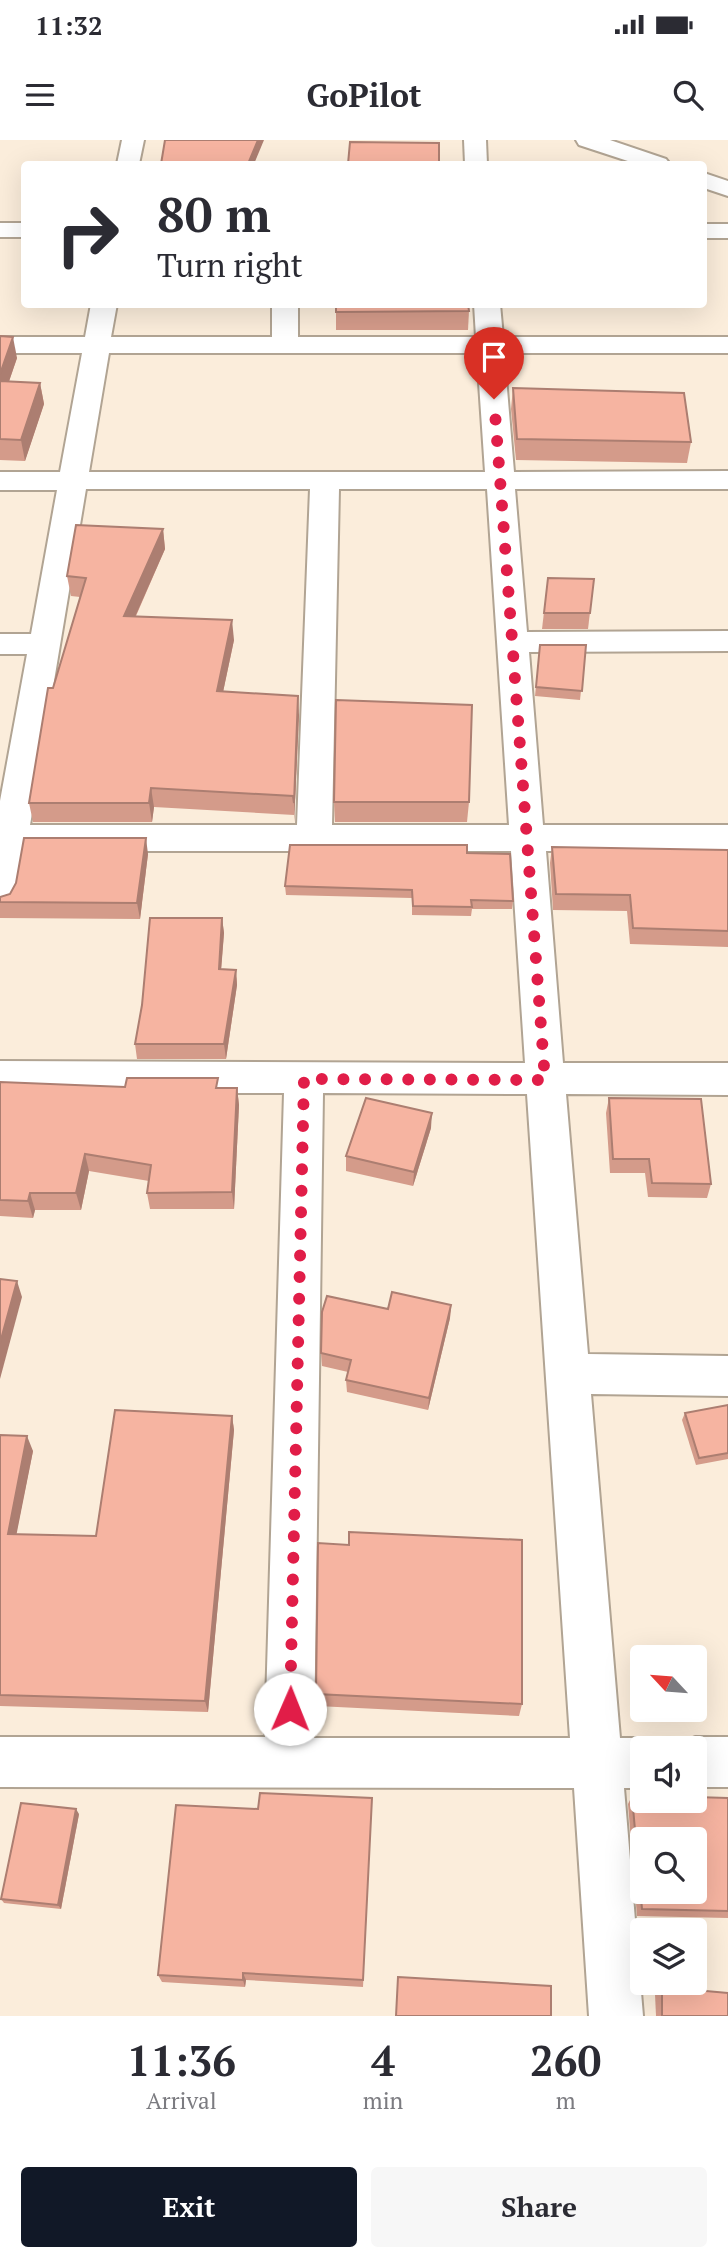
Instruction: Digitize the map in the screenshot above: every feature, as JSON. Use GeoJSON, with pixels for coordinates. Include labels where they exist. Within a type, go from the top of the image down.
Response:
{"type":"FeatureCollection","features":[{"type":"Feature","properties":{"kind":"street"},"geometry":{"type":"LineString","coordinates":[[129,161],[133,140]]}},
{"type":"Feature","properties":{"kind":"street"},"geometry":{"type":"LineString","coordinates":[[475,140],[476,161]]}},
{"type":"Feature","properties":{"kind":"street"},"geometry":{"type":"LineString","coordinates":[[587,140],[649,161]]}},
{"type":"Feature","properties":{"kind":"street"},"geometry":{"type":"LineString","coordinates":[[707,181],[728,189]]}},
{"type":"Feature","properties":{"kind":"street"},"geometry":{"type":"LineString","coordinates":[[0,230],[21,230]]}},
{"type":"Feature","properties":{"kind":"street"},"geometry":{"type":"LineString","coordinates":[[707,231],[728,231]]}},
{"type":"Feature","properties":{"kind":"street"},"geometry":{"type":"LineString","coordinates":[[0,898],[5,838],[44,644],[103,308]]}},
{"type":"Feature","properties":{"kind":"street"},"geometry":{"type":"LineString","coordinates":[[285,308],[285,345]]}},
{"type":"Feature","properties":{"kind":"street"},"geometry":{"type":"LineString","coordinates":[[487,308],[567,1374],[619,1764],[616,2016]]}},
{"type":"Feature","properties":{"kind":"street"},"geometry":{"type":"LineString","coordinates":[[0,345],[728,345]]}},
{"type":"Feature","properties":{"kind":"street"},"geometry":{"type":"LineString","coordinates":[[0,481],[728,480]]}},
{"type":"Feature","properties":{"kind":"street"},"geometry":{"type":"LineString","coordinates":[[314,837],[325,481]]}},
{"type":"Feature","properties":{"kind":"street"},"geometry":{"type":"LineString","coordinates":[[512,642],[728,641]]}},
{"type":"Feature","properties":{"kind":"street"},"geometry":{"type":"LineString","coordinates":[[0,644],[44,644]]}},
{"type":"Feature","properties":{"kind":"street"},"geometry":{"type":"LineString","coordinates":[[5,838],[728,838]]}},
{"type":"Feature","properties":{"kind":"street"},"geometry":{"type":"LineString","coordinates":[[0,1077],[728,1079]]}},
{"type":"Feature","properties":{"kind":"street"},"geometry":{"type":"LineString","coordinates":[[289,1763],[304,1079]]}},
{"type":"Feature","properties":{"kind":"street"},"geometry":{"type":"LineString","coordinates":[[567,1374],[728,1376]]}},
{"type":"Feature","properties":{"kind":"street"},"geometry":{"type":"LineString","coordinates":[[0,1762],[619,1764]]}},
{"type":"Feature","properties":{"kind":"street"},"geometry":{"type":"LineString","coordinates":[[707,1762],[728,1762]]}},
{"type":"Feature","properties":{"kind":"building"},"geometry":{"type":"Polygon","coordinates":[[[165,140],[258,140],[249,161],[162,161],[165,140]]]}},
{"type":"Feature","properties":{"kind":"building"},"geometry":{"type":"Polygon","coordinates":[[[350,142],[439,143],[439,161],[348,161],[350,142]]]}},
{"type":"Feature","properties":{"kind":"building"},"geometry":{"type":"Polygon","coordinates":[[[336,308],[469,308],[469,311],[336,312],[336,308]]]}},
{"type":"Feature","properties":{"kind":"building"},"geometry":{"type":"Polygon","coordinates":[[[0,336],[13,337],[0,374],[0,336]]]}},
{"type":"Feature","properties":{"kind":"building"},"geometry":{"type":"Polygon","coordinates":[[[0,381],[40,383],[21,440],[0,439],[0,381]]]}},
{"type":"Feature","properties":{"kind":"building"},"geometry":{"type":"Polygon","coordinates":[[[513,388],[684,393],[691,442],[517,439],[513,388]]]}},
{"type":"Feature","properties":{"kind":"building"},"geometry":{"type":"Polygon","coordinates":[[[76,525],[163,529],[124,616],[232,620],[217,691],[298,696],[294,803],[293,796],[151,788],[149,803],[29,803],[48,688],[53,688],[86,578],[67,576],[76,525]]]}},
{"type":"Feature","properties":{"kind":"building"},"geometry":{"type":"Polygon","coordinates":[[[548,578],[594,579],[590,613],[544,613],[548,578]]]}},
{"type":"Feature","properties":{"kind":"building"},"geometry":{"type":"Polygon","coordinates":[[[540,645],[586,645],[582,691],[536,687],[540,645]]]}},
{"type":"Feature","properties":{"kind":"building"},"geometry":{"type":"Polygon","coordinates":[[[336,700],[472,705],[469,802],[334,802],[336,700]]]}},
{"type":"Feature","properties":{"kind":"building"},"geometry":{"type":"Polygon","coordinates":[[[24,838],[146,838],[137,903],[0,902],[0,897],[10,894],[16,883],[24,838]]]}},
{"type":"Feature","properties":{"kind":"building"},"geometry":{"type":"Polygon","coordinates":[[[290,845],[467,845],[467,853],[510,854],[513,901],[471,900],[472,907],[413,906],[412,890],[285,886],[290,845]]]}},
{"type":"Feature","properties":{"kind":"building"},"geometry":{"type":"Polygon","coordinates":[[[552,847],[728,850],[728,931],[633,928],[630,895],[556,894],[552,847]]]}},
{"type":"Feature","properties":{"kind":"building"},"geometry":{"type":"Polygon","coordinates":[[[150,918],[222,918],[219,969],[236,970],[224,1044],[135,1044],[142,1005],[150,918]]]}},
{"type":"Feature","properties":{"kind":"building"},"geometry":{"type":"Polygon","coordinates":[[[127,1078],[218,1078],[216,1088],[237,1088],[232,1192],[147,1193],[151,1165],[85,1154],[76,1193],[30,1193],[28,1201],[0,1200],[0,1082],[125,1087],[127,1078]]]}},
{"type":"Feature","properties":{"kind":"building"},"geometry":{"type":"Polygon","coordinates":[[[366,1098],[432,1113],[414,1172],[346,1156],[366,1098]]]}},
{"type":"Feature","properties":{"kind":"building"},"geometry":{"type":"Polygon","coordinates":[[[609,1098],[701,1099],[711,1184],[652,1183],[649,1159],[613,1159],[609,1098]]]}},
{"type":"Feature","properties":{"kind":"building"},"geometry":{"type":"Polygon","coordinates":[[[0,1279],[17,1281],[0,1343],[0,1279]]]}},
{"type":"Feature","properties":{"kind":"building"},"geometry":{"type":"Polygon","coordinates":[[[392,1292],[451,1305],[429,1398],[346,1380],[351,1360],[321,1353],[322,1312],[327,1296],[388,1309],[392,1292]]]}},
{"type":"Feature","properties":{"kind":"building"},"geometry":{"type":"Polygon","coordinates":[[[728,1405],[728,1453],[699,1458],[685,1413],[728,1405]]]}},
{"type":"Feature","properties":{"kind":"building"},"geometry":{"type":"Polygon","coordinates":[[[115,1410],[232,1416],[205,1701],[0,1695],[0,1435],[27,1436],[8,1534],[96,1536],[115,1410]]]}},
{"type":"Feature","properties":{"kind":"building"},"geometry":{"type":"Polygon","coordinates":[[[349,1532],[522,1540],[522,1704],[316,1694],[318,1543],[349,1545],[349,1532]]]}},
{"type":"Feature","properties":{"kind":"building"},"geometry":{"type":"Polygon","coordinates":[[[260,1793],[372,1798],[363,1980],[243,1973],[243,1980],[158,1975],[176,1805],[258,1809],[260,1793]]]}},
{"type":"Feature","properties":{"kind":"building"},"geometry":{"type":"Polygon","coordinates":[[[707,1797],[728,1798],[728,1911],[642,1909],[642,1904],[707,1904],[707,1827],[635,1827],[634,1813],[707,1813],[707,1797]]]}},
{"type":"Feature","properties":{"kind":"building"},"geometry":{"type":"Polygon","coordinates":[[[21,1803],[76,1809],[58,1905],[1,1899],[21,1803]]]}},
{"type":"Feature","properties":{"kind":"building"},"geometry":{"type":"Polygon","coordinates":[[[398,1977],[551,1986],[551,2016],[396,2016],[398,1977]]]}},
{"type":"Feature","properties":{"kind":"building"},"geometry":{"type":"Polygon","coordinates":[[[707,1991],[728,1993],[728,2016],[662,2016],[662,1995],[707,1995],[707,1991]]]}},
{"type":"Feature","properties":{"kind":"route"},"geometry":{"type":"LineString","coordinates":[[290,1709],[304,1079],[545,1080],[494,399]]}}]}
